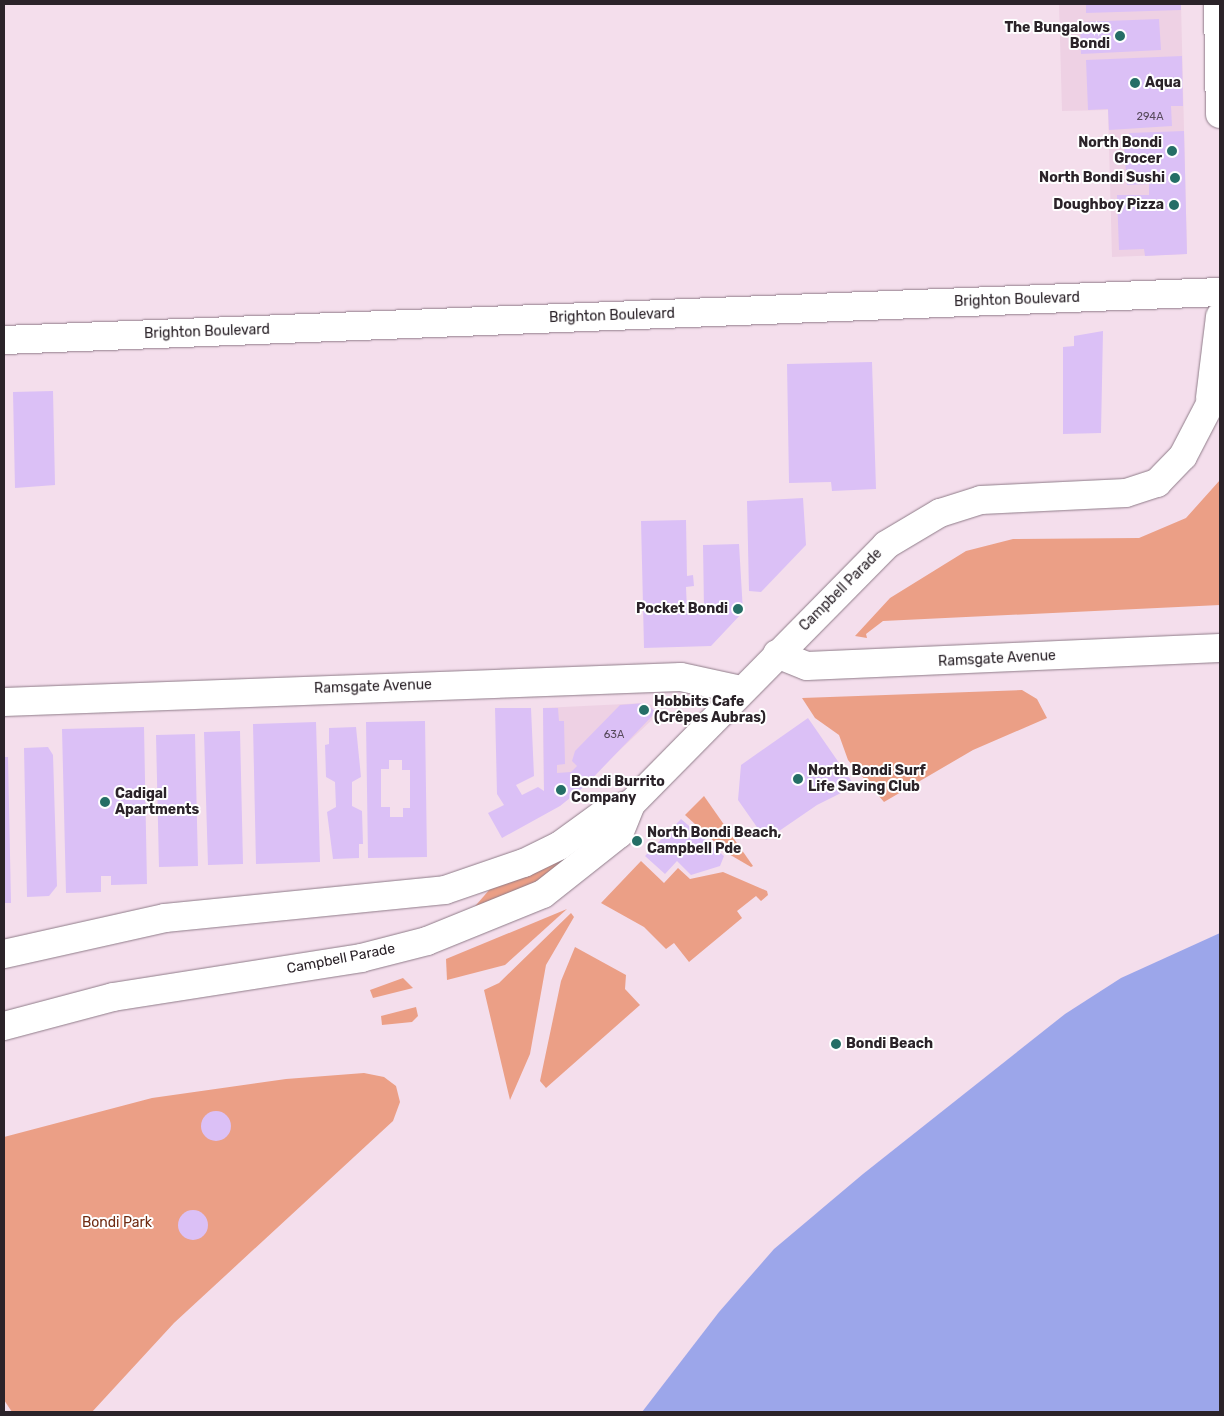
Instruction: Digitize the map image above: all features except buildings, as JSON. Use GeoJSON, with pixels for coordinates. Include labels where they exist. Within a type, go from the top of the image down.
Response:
{"type":"FeatureCollection","features":[{"type":"Feature","properties":{"kind":"street"},"geometry":{"type":"LineString","coordinates":[[1218,4],[1220,114]]}},
{"type":"Feature","properties":{"kind":"street","name":"Brighton Boulevard"},"geometry":{"type":"LineString","coordinates":[[4,340],[1220,292]]}},
{"type":"Feature","properties":{"kind":"street","name":"Campbell Parade"},"geometry":{"type":"LineString","coordinates":[[4,1026],[113,997],[361,958],[436,938],[500,914],[570,876],[619,834],[631,804],[741,690],[886,545],[940,513],[1009,496],[1126,494],[1157,483],[1183,456],[1215,391],[1220,317]]}},
{"type":"Feature","properties":{"kind":"street"},"geometry":{"type":"LineString","coordinates":[[1220,637],[1220,648]]}},
{"type":"Feature","properties":{"kind":"street","name":"Ramsgate Avenue"},"geometry":{"type":"LineString","coordinates":[[777,654],[807,666],[1220,648]]}},
{"type":"Feature","properties":{"kind":"street","name":"Ramsgate Avenue"},"geometry":{"type":"LineString","coordinates":[[4,702],[681,677],[741,690]]}},
{"type":"Feature","properties":{"kind":"street","name":"Campbell Parade"},"geometry":{"type":"LineString","coordinates":[[4,954],[165,918],[444,890],[524,863],[559,846],[603,814],[631,804]]}},
{"type":"Feature","properties":{"kind":"shaded area"},"geometry":{"type":"Polygon","coordinates":[[[1059,4],[1181,4],[1187,254],[1112,257],[1108,110],[1062,111],[1059,4]]]}},
{"type":"Feature","properties":{"kind":"shaded area"},"geometry":{"type":"Polygon","coordinates":[[[645,703],[652,705],[654,718],[560,806],[544,791],[543,708],[645,703]]]}},
{"type":"Feature","properties":{"kind":"green space"},"geometry":{"type":"Polygon","coordinates":[[[1220,480],[1220,605],[883,621],[866,634],[867,638],[855,636],[890,598],[966,551],[1013,539],[1139,538],[1186,518],[1220,480]]]}},
{"type":"Feature","properties":{"kind":"green space"},"geometry":{"type":"Polygon","coordinates":[[[1022,690],[1037,699],[1047,718],[973,750],[884,802],[848,760],[839,735],[815,718],[802,698],[1022,690]]]}},
{"type":"Feature","properties":{"kind":"green space"},"geometry":{"type":"Polygon","coordinates":[[[704,796],[753,866],[751,867],[727,853],[685,815],[704,796]]]}},
{"type":"Feature","properties":{"kind":"green space"},"geometry":{"type":"Polygon","coordinates":[[[585,844],[533,886],[470,912],[490,889],[585,844]]]}},
{"type":"Feature","properties":{"kind":"green space"},"geometry":{"type":"Polygon","coordinates":[[[641,861],[664,883],[678,868],[690,879],[723,872],[767,891],[768,895],[761,901],[756,896],[737,911],[742,918],[689,962],[674,943],[666,949],[644,927],[601,903],[641,861]]]}},
{"type":"Feature","properties":{"kind":"green space"},"geometry":{"type":"Polygon","coordinates":[[[567,909],[505,965],[447,980],[446,959],[567,909]]]}},
{"type":"Feature","properties":{"kind":"green space"},"geometry":{"type":"Polygon","coordinates":[[[571,913],[574,917],[546,965],[530,1054],[510,1100],[484,990],[499,983],[571,913]]]}},
{"type":"Feature","properties":{"kind":"green space"},"geometry":{"type":"Polygon","coordinates":[[[575,947],[626,975],[625,989],[640,1005],[546,1088],[540,1081],[561,981],[575,947]]]}},
{"type":"Feature","properties":{"kind":"green space"},"geometry":{"type":"Polygon","coordinates":[[[403,978],[413,988],[373,998],[370,990],[403,978]]]}},
{"type":"Feature","properties":{"kind":"green space"},"geometry":{"type":"Polygon","coordinates":[[[416,1007],[418,1016],[412,1022],[382,1025],[381,1016],[416,1007]]]}},
{"type":"Feature","properties":{"kind":"green space","name":"Bondi Park"},"geometry":{"type":"Polygon","coordinates":[[[364,1073],[384,1077],[396,1086],[400,1102],[393,1121],[174,1323],[92,1412],[12,1412],[4,1400],[4,1137],[152,1098],[286,1079],[364,1073]]]}},
{"type":"Feature","properties":{"kind":"water"},"geometry":{"type":"Polygon","coordinates":[[[1220,933],[1220,1412],[642,1412],[719,1312],[774,1249],[863,1174],[1065,1014],[1121,978],[1220,933]]]}},
{"type":"Feature","properties":{"kind":"place","name":"The Bungalows Bondi"},"geometry":{"type":"Point","coordinates":[1120,36]}},
{"type":"Feature","properties":{"kind":"place","name":"Aqua"},"geometry":{"type":"Point","coordinates":[1135,83]}},
{"type":"Feature","properties":{"kind":"place","name":"North Bondi Grocer"},"geometry":{"type":"Point","coordinates":[1172,151]}},
{"type":"Feature","properties":{"kind":"place","name":"North Bondi Sushi"},"geometry":{"type":"Point","coordinates":[1175,178]}},
{"type":"Feature","properties":{"kind":"place","name":"Doughboy Pizza"},"geometry":{"type":"Point","coordinates":[1174,205]}},
{"type":"Feature","properties":{"kind":"place","name":"Pocket Bondi"},"geometry":{"type":"Point","coordinates":[738,609]}},
{"type":"Feature","properties":{"kind":"place","name":"Hobbits Cafe (Crêpes Aubras)"},"geometry":{"type":"Point","coordinates":[644,710]}},
{"type":"Feature","properties":{"kind":"place","name":"North Bondi Surf Life Saving Club"},"geometry":{"type":"Point","coordinates":[798,779]}},
{"type":"Feature","properties":{"kind":"place","name":"Bondi Burrito Company"},"geometry":{"type":"Point","coordinates":[561,790]}},
{"type":"Feature","properties":{"kind":"place","name":"Cadigal Apartments"},"geometry":{"type":"Point","coordinates":[105,802]}},
{"type":"Feature","properties":{"kind":"place","name":"North Bondi Beach, Campbell Pde"},"geometry":{"type":"Point","coordinates":[637,841]}},
{"type":"Feature","properties":{"kind":"place","name":"Bondi Beach"},"geometry":{"type":"Point","coordinates":[836,1044]}}]}
